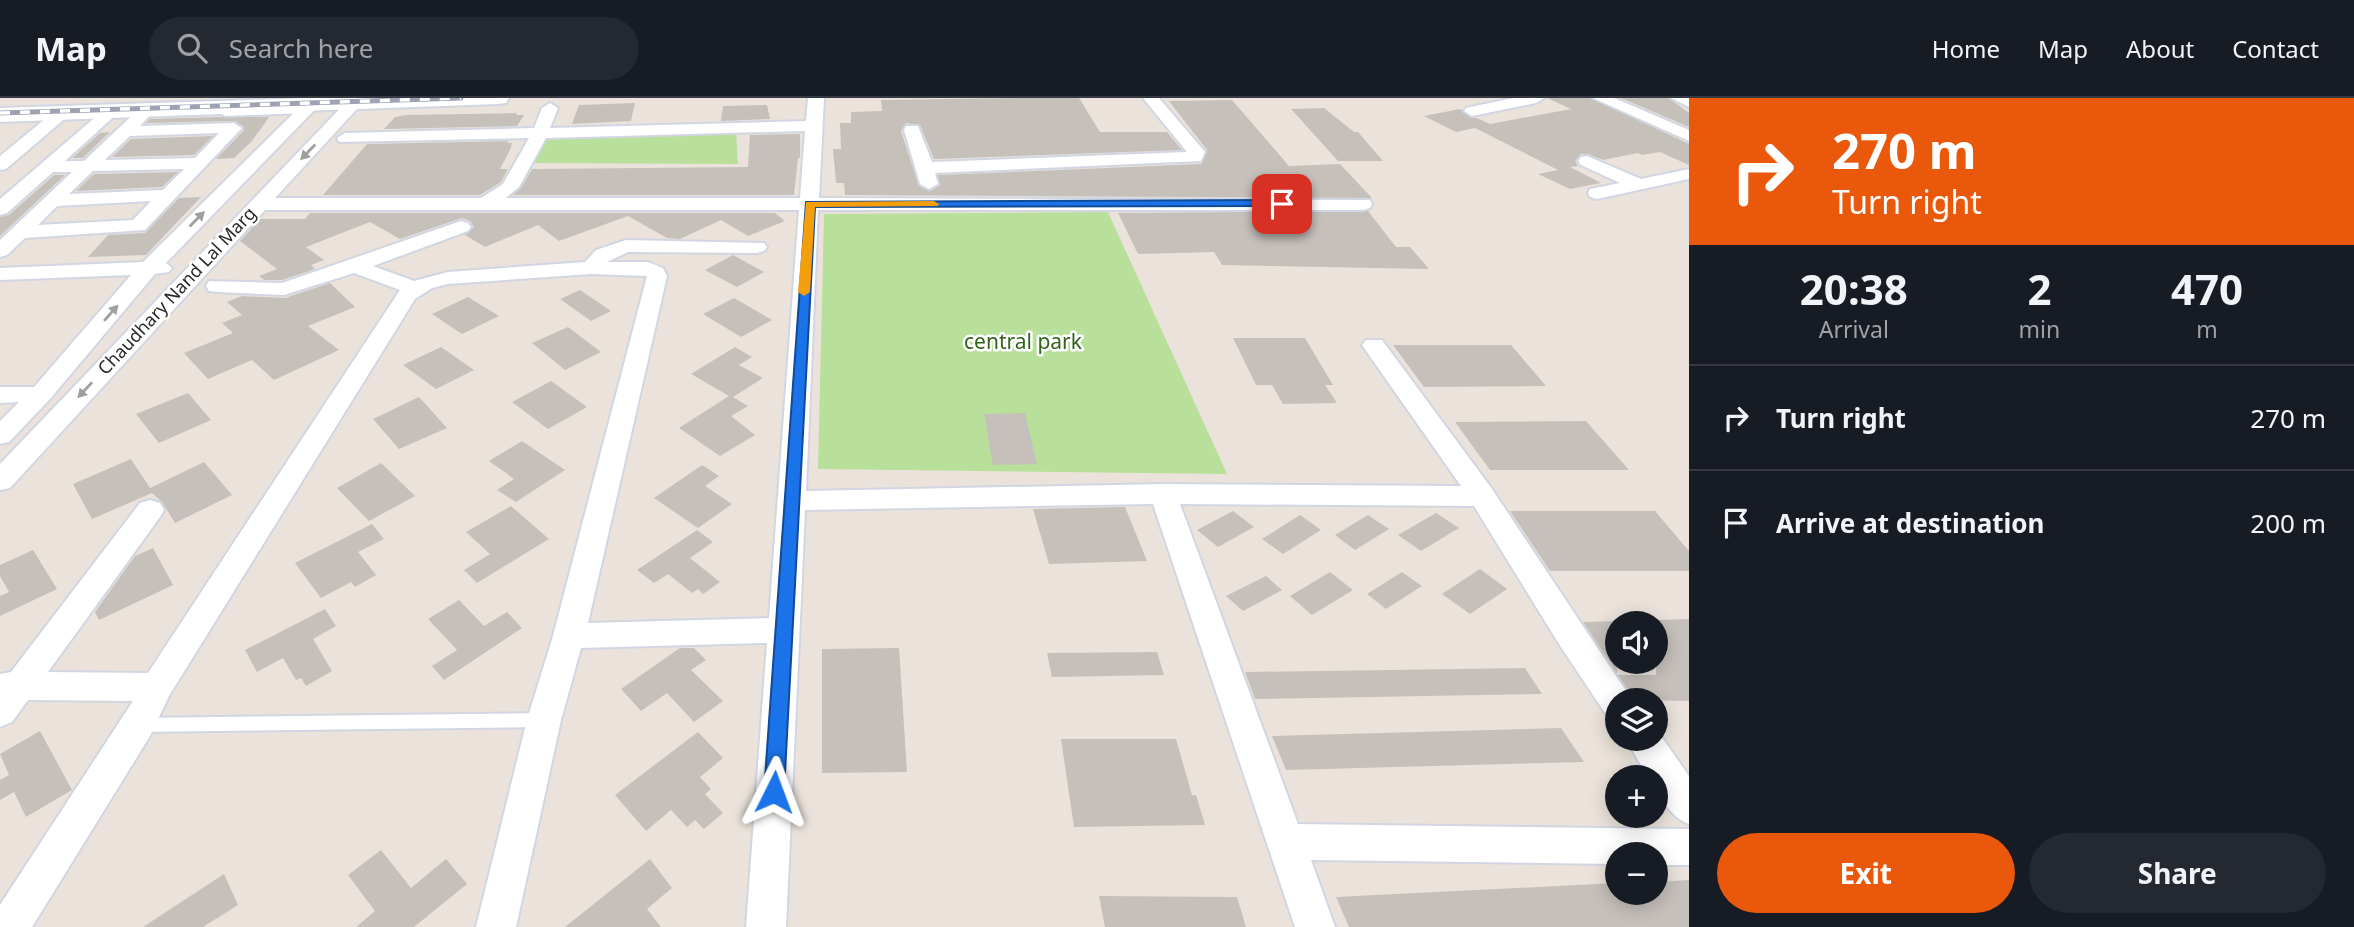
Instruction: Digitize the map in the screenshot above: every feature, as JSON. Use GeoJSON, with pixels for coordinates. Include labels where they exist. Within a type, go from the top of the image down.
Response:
{"type":"FeatureCollection","features":[{"type":"Feature","properties":{"kind":"main road"},"geometry":{"type":"LineString","coordinates":[[3,116],[285,102],[311,105],[357,100],[498,98]]}},
{"type":"Feature","properties":{"kind":"main road"},"geometry":{"type":"LineString","coordinates":[[3,116],[108,114],[150,108]]}},
{"type":"Feature","properties":{"kind":"street"},"geometry":{"type":"LineString","coordinates":[[766,927],[816,98]]}},
{"type":"Feature","properties":{"kind":"street"},"geometry":{"type":"LineString","coordinates":[[927,168],[1195,157],[1196,152],[1151,98]]}},
{"type":"Feature","properties":{"kind":"street"},"geometry":{"type":"LineString","coordinates":[[1472,111],[1536,98]]}},
{"type":"Feature","properties":{"kind":"street"},"geometry":{"type":"LineString","coordinates":[[1601,98],[1689,136]]}},
{"type":"Feature","properties":{"kind":"street"},"geometry":{"type":"LineString","coordinates":[[1679,98],[1689,102]]}},
{"type":"Feature","properties":{"kind":"street","name":"Chaudhary Nand Lal Marg"},"geometry":{"type":"LineString","coordinates":[[0,481],[357,100]]}},
{"type":"Feature","properties":{"kind":"street","name":"Chaudhary Nand Lal Marg"},"geometry":{"type":"LineString","coordinates":[[0,436],[41,394],[149,268],[311,105]]}},
{"type":"Feature","properties":{"kind":"street"},"geometry":{"type":"LineString","coordinates":[[0,251],[150,108]]}},
{"type":"Feature","properties":{"kind":"street"},"geometry":{"type":"LineString","coordinates":[[484,205],[510,187],[540,133],[550,108]]}},
{"type":"Feature","properties":{"kind":"street"},"geometry":{"type":"LineString","coordinates":[[0,209],[108,114]]}},
{"type":"Feature","properties":{"kind":"street"},"geometry":{"type":"LineString","coordinates":[[0,165],[58,116]]}},
{"type":"Feature","properties":{"kind":"street"},"geometry":{"type":"LineString","coordinates":[[345,138],[814,126]]}},
{"type":"Feature","properties":{"kind":"street"},"geometry":{"type":"LineString","coordinates":[[20,232],[138,226],[234,128],[125,131]]}},
{"type":"Feature","properties":{"kind":"street"},"geometry":{"type":"LineString","coordinates":[[912,131],[921,161],[927,168],[933,204]]}},
{"type":"Feature","properties":{"kind":"street"},"geometry":{"type":"LineString","coordinates":[[108,147],[218,145]]}},
{"type":"Feature","properties":{"kind":"street"},"geometry":{"type":"LineString","coordinates":[[1587,160],[1640,185]]}},
{"type":"Feature","properties":{"kind":"street"},"geometry":{"type":"LineString","coordinates":[[48,167],[200,163]]}},
{"type":"Feature","properties":{"kind":"street"},"geometry":{"type":"LineString","coordinates":[[1597,193],[1689,174]]}},
{"type":"Feature","properties":{"kind":"street"},"geometry":{"type":"LineString","coordinates":[[72,183],[185,179]]}},
{"type":"Feature","properties":{"kind":"street"},"geometry":{"type":"LineString","coordinates":[[52,201],[169,195]]}},
{"type":"Feature","properties":{"kind":"street"},"geometry":{"type":"LineString","coordinates":[[259,204],[1363,204]]}},
{"type":"Feature","properties":{"kind":"street"},"geometry":{"type":"LineString","coordinates":[[217,286],[284,289],[461,227]]}},
{"type":"Feature","properties":{"kind":"street"},"geometry":{"type":"LineString","coordinates":[[591,268],[603,254],[626,246],[757,247]]}},
{"type":"Feature","properties":{"kind":"street"},"geometry":{"type":"LineString","coordinates":[[354,266],[414,288]]}},
{"type":"Feature","properties":{"kind":"street"},"geometry":{"type":"LineString","coordinates":[[0,274],[149,268],[197,269]]}},
{"type":"Feature","properties":{"kind":"street"},"geometry":{"type":"LineString","coordinates":[[9,927],[138,725],[157,687],[407,295],[414,288],[448,278],[591,268],[648,268],[656,272],[657,276],[569,636],[544,720],[496,927]]}},
{"type":"Feature","properties":{"kind":"street"},"geometry":{"type":"LineString","coordinates":[[1374,345],[1482,496],[1570,635],[1607,688]]}},
{"type":"Feature","properties":{"kind":"street"},"geometry":{"type":"LineString","coordinates":[[0,395],[41,394]]}},
{"type":"Feature","properties":{"kind":"street"},"geometry":{"type":"LineString","coordinates":[[790,501],[1163,494],[1482,496]]}},
{"type":"Feature","properties":{"kind":"street"},"geometry":{"type":"LineString","coordinates":[[1163,494],[1315,927]]}},
{"type":"Feature","properties":{"kind":"street"},"geometry":{"type":"LineString","coordinates":[[6,695],[150,510]]}},
{"type":"Feature","properties":{"kind":"street"},"geometry":{"type":"LineString","coordinates":[[569,636],[784,630]]}},
{"type":"Feature","properties":{"kind":"street"},"geometry":{"type":"LineString","coordinates":[[6,695],[157,687]]}},
{"type":"Feature","properties":{"kind":"street"},"geometry":{"type":"LineString","coordinates":[[1651,751],[1689,807]]}},
{"type":"Feature","properties":{"kind":"street"},"geometry":{"type":"LineString","coordinates":[[1283,842],[1689,847]]}},
{"type":"Feature","properties":{"kind":"lane"},"geometry":{"type":"LineString","coordinates":[[150,108],[311,105]]}},
{"type":"Feature","properties":{"kind":"lane"},"geometry":{"type":"LineString","coordinates":[[138,725],[544,720]]}},
{"type":"Feature","properties":{"kind":"green space"},"geometry":{"type":"Polygon","coordinates":[[[736,131],[738,164],[525,163],[549,132],[736,131]]]}},
{"type":"Feature","properties":{"kind":"green space","name":"central park"},"geometry":{"type":"Polygon","coordinates":[[[1108,212],[1227,474],[818,469],[824,214],[1108,212]]]}},
{"type":"Feature","properties":{"kind":"building"},"geometry":{"type":"Polygon","coordinates":[[[1079,98],[1100,132],[1167,132],[1182,150],[934,159],[920,125],[906,123],[901,131],[919,186],[930,191],[940,185],[938,175],[1201,164],[1207,150],[1169,101],[1232,100],[1289,166],[1340,164],[1372,198],[845,195],[844,183],[836,183],[833,149],[841,149],[840,123],[851,123],[851,112],[882,111],[881,100],[1079,98]]]}},
{"type":"Feature","properties":{"kind":"building"},"geometry":{"type":"Polygon","coordinates":[[[1547,98],[1591,98],[1689,144],[1689,165],[1660,152],[1603,160],[1581,154],[1575,161],[1578,166],[1570,167],[1601,183],[1570,189],[1538,174],[1558,170],[1475,128],[1456,132],[1424,116],[1460,109],[1471,118],[1490,124],[1571,109],[1547,98]]]}},
{"type":"Feature","properties":{"kind":"building"},"geometry":{"type":"Polygon","coordinates":[[[1621,98],[1669,98],[1689,113],[1689,127],[1621,98]]]}},
{"type":"Feature","properties":{"kind":"building"},"geometry":{"type":"Polygon","coordinates":[[[635,103],[631,121],[572,124],[579,105],[635,103]]]}},
{"type":"Feature","properties":{"kind":"building"},"geometry":{"type":"Polygon","coordinates":[[[767,105],[770,119],[721,121],[723,106],[767,105]]]}},
{"type":"Feature","properties":{"kind":"building"},"geometry":{"type":"Polygon","coordinates":[[[1324,108],[1354,132],[1358,132],[1383,161],[1338,161],[1291,109],[1324,108]]]}},
{"type":"Feature","properties":{"kind":"building"},"geometry":{"type":"Polygon","coordinates":[[[517,113],[516,115],[524,115],[517,126],[384,129],[395,117],[406,115],[517,113]]]}},
{"type":"Feature","properties":{"kind":"building"},"geometry":{"type":"Polygon","coordinates":[[[269,117],[252,141],[234,158],[216,159],[244,130],[243,126],[235,121],[146,123],[150,119],[269,117]]]}},
{"type":"Feature","properties":{"kind":"building"},"geometry":{"type":"Polygon","coordinates":[[[110,132],[83,158],[72,158],[100,133],[110,132]]]}},
{"type":"Feature","properties":{"kind":"building"},"geometry":{"type":"Polygon","coordinates":[[[800,134],[800,158],[794,195],[513,195],[521,188],[532,169],[748,167],[750,135],[800,134]]]}},
{"type":"Feature","properties":{"kind":"building"},"geometry":{"type":"Polygon","coordinates":[[[213,136],[194,155],[112,157],[131,139],[213,136]]]}},
{"type":"Feature","properties":{"kind":"building"},"geometry":{"type":"Polygon","coordinates":[[[508,141],[507,143],[512,143],[511,148],[500,169],[508,169],[501,182],[480,195],[323,195],[367,144],[508,141]]]}},
{"type":"Feature","properties":{"kind":"building"},"geometry":{"type":"Polygon","coordinates":[[[178,172],[162,187],[76,191],[94,174],[178,172]]]}},
{"type":"Feature","properties":{"kind":"building"},"geometry":{"type":"Polygon","coordinates":[[[54,175],[65,175],[0,236],[0,217],[9,215],[54,175]]]}},
{"type":"Feature","properties":{"kind":"building"},"geometry":{"type":"Polygon","coordinates":[[[201,197],[146,255],[88,257],[108,235],[145,233],[179,198],[201,197]]]}},
{"type":"Feature","properties":{"kind":"building"},"geometry":{"type":"Polygon","coordinates":[[[1368,211],[1396,247],[1410,247],[1429,269],[1222,265],[1214,252],[1138,254],[1118,213],[1368,211]]]}},
{"type":"Feature","properties":{"kind":"building"},"geometry":{"type":"Polygon","coordinates":[[[310,213],[775,213],[785,221],[748,236],[721,220],[680,239],[667,238],[628,216],[559,241],[538,225],[485,247],[465,235],[474,227],[470,221],[462,218],[400,239],[370,222],[306,247],[324,260],[311,265],[315,269],[282,280],[264,280],[259,276],[277,269],[240,241],[260,219],[305,219],[310,213]]]}},
{"type":"Feature","properties":{"kind":"building"},"geometry":{"type":"Polygon","coordinates":[[[733,255],[764,272],[737,287],[705,270],[733,255]]]}},
{"type":"Feature","properties":{"kind":"building"},"geometry":{"type":"Polygon","coordinates":[[[330,283],[355,307],[308,326],[339,350],[274,380],[252,360],[208,379],[184,353],[233,333],[222,323],[242,315],[227,302],[242,296],[285,298],[330,283]]]}},
{"type":"Feature","properties":{"kind":"building"},"geometry":{"type":"Polygon","coordinates":[[[580,290],[611,311],[591,321],[560,299],[580,290]]]}},
{"type":"Feature","properties":{"kind":"building"},"geometry":{"type":"Polygon","coordinates":[[[468,297],[499,316],[462,334],[432,314],[468,297]]]}},
{"type":"Feature","properties":{"kind":"building"},"geometry":{"type":"Polygon","coordinates":[[[734,298],[772,320],[741,337],[703,314],[734,298]]]}},
{"type":"Feature","properties":{"kind":"building"},"geometry":{"type":"Polygon","coordinates":[[[568,327],[601,352],[565,370],[532,343],[568,327]]]}},
{"type":"Feature","properties":{"kind":"building"},"geometry":{"type":"Polygon","coordinates":[[[1233,338],[1305,338],[1333,385],[1325,385],[1337,403],[1283,404],[1272,385],[1256,385],[1233,338]]]}},
{"type":"Feature","properties":{"kind":"building"},"geometry":{"type":"Polygon","coordinates":[[[1393,345],[1511,345],[1546,386],[1424,387],[1393,345]]]}},
{"type":"Feature","properties":{"kind":"building"},"geometry":{"type":"Polygon","coordinates":[[[441,347],[474,370],[436,389],[403,365],[441,347]]]}},
{"type":"Feature","properties":{"kind":"building"},"geometry":{"type":"Polygon","coordinates":[[[735,347],[752,357],[739,365],[763,378],[733,397],[748,406],[731,416],[755,435],[720,456],[679,428],[729,396],[691,374],[735,347]]]}},
{"type":"Feature","properties":{"kind":"building"},"geometry":{"type":"Polygon","coordinates":[[[551,381],[587,407],[548,429],[512,402],[551,381]]]}},
{"type":"Feature","properties":{"kind":"building"},"geometry":{"type":"Polygon","coordinates":[[[188,393],[211,420],[159,443],[136,414],[188,393]]]}},
{"type":"Feature","properties":{"kind":"building"},"geometry":{"type":"Polygon","coordinates":[[[419,397],[447,428],[399,449],[373,419],[419,397]]]}},
{"type":"Feature","properties":{"kind":"building"},"geometry":{"type":"Polygon","coordinates":[[[1025,413],[1037,464],[993,465],[984,414],[1025,413]]]}},
{"type":"Feature","properties":{"kind":"building"},"geometry":{"type":"Polygon","coordinates":[[[1586,421],[1629,470],[1490,470],[1455,422],[1586,421]]]}},
{"type":"Feature","properties":{"kind":"building"},"geometry":{"type":"Polygon","coordinates":[[[522,441],[565,470],[516,502],[497,490],[514,479],[489,461],[522,441]]]}},
{"type":"Feature","properties":{"kind":"building"},"geometry":{"type":"Polygon","coordinates":[[[131,459],[150,488],[204,462],[232,495],[175,523],[162,502],[152,493],[92,519],[73,484],[131,459]]]}},
{"type":"Feature","properties":{"kind":"building"},"geometry":{"type":"Polygon","coordinates":[[[381,463],[415,496],[369,521],[337,488],[381,463]]]}},
{"type":"Feature","properties":{"kind":"building"},"geometry":{"type":"Polygon","coordinates":[[[702,465],[719,476],[705,486],[732,504],[698,528],[654,498],[702,465]]]}},
{"type":"Feature","properties":{"kind":"building"},"geometry":{"type":"Polygon","coordinates":[[[511,506],[549,539],[477,583],[464,570],[490,554],[466,532],[511,506]]]}},
{"type":"Feature","properties":{"kind":"building"},"geometry":{"type":"Polygon","coordinates":[[[1125,507],[1147,561],[1049,564],[1033,509],[1125,507]]]}},
{"type":"Feature","properties":{"kind":"building"},"geometry":{"type":"Polygon","coordinates":[[[1233,511],[1254,527],[1218,547],[1197,530],[1233,511]]]}},
{"type":"Feature","properties":{"kind":"building"},"geometry":{"type":"Polygon","coordinates":[[[1510,511],[1655,511],[1689,551],[1689,571],[1550,571],[1510,511]]]}},
{"type":"Feature","properties":{"kind":"building"},"geometry":{"type":"Polygon","coordinates":[[[1436,513],[1459,528],[1421,551],[1398,535],[1436,513]]]}},
{"type":"Feature","properties":{"kind":"building"},"geometry":{"type":"Polygon","coordinates":[[[1300,515],[1321,530],[1283,554],[1262,539],[1300,515]]]}},
{"type":"Feature","properties":{"kind":"building"},"geometry":{"type":"Polygon","coordinates":[[[1368,515],[1389,529],[1355,550],[1335,535],[1368,515]]]}},
{"type":"Feature","properties":{"kind":"building"},"geometry":{"type":"Polygon","coordinates":[[[372,524],[384,539],[358,552],[376,575],[355,587],[351,582],[321,598],[295,563],[372,524]]]}},
{"type":"Feature","properties":{"kind":"building"},"geometry":{"type":"Polygon","coordinates":[[[697,530],[713,542],[690,558],[720,582],[703,594],[698,589],[692,593],[668,574],[654,583],[637,570],[697,530]]]}},
{"type":"Feature","properties":{"kind":"building"},"geometry":{"type":"Polygon","coordinates":[[[153,548],[173,585],[99,620],[95,612],[135,556],[153,548]]]}},
{"type":"Feature","properties":{"kind":"building"},"geometry":{"type":"Polygon","coordinates":[[[33,550],[57,589],[0,616],[0,596],[9,592],[0,576],[0,565],[33,550]]]}},
{"type":"Feature","properties":{"kind":"building"},"geometry":{"type":"Polygon","coordinates":[[[1480,569],[1507,589],[1470,614],[1442,594],[1480,569]]]}},
{"type":"Feature","properties":{"kind":"building"},"geometry":{"type":"Polygon","coordinates":[[[1330,572],[1353,590],[1312,615],[1290,596],[1330,572]]]}},
{"type":"Feature","properties":{"kind":"building"},"geometry":{"type":"Polygon","coordinates":[[[1402,572],[1422,586],[1386,609],[1367,594],[1402,572]]]}},
{"type":"Feature","properties":{"kind":"building"},"geometry":{"type":"Polygon","coordinates":[[[1266,576],[1282,590],[1243,611],[1226,596],[1266,576]]]}},
{"type":"Feature","properties":{"kind":"building"},"geometry":{"type":"Polygon","coordinates":[[[459,600],[484,626],[507,612],[522,628],[444,680],[432,666],[457,650],[428,619],[459,600]]]}},
{"type":"Feature","properties":{"kind":"building"},"geometry":{"type":"Polygon","coordinates":[[[325,609],[336,626],[313,639],[332,671],[306,686],[301,678],[296,680],[283,658],[257,672],[245,650],[325,609]]]}},
{"type":"Feature","properties":{"kind":"building"},"geometry":{"type":"Polygon","coordinates":[[[1689,619],[1689,701],[1668,701],[1668,688],[1627,688],[1618,675],[1668,674],[1668,620],[1689,619]]]}},
{"type":"Feature","properties":{"kind":"building"},"geometry":{"type":"Polygon","coordinates":[[[1605,621],[1605,655],[1583,622],[1605,621]]]}},
{"type":"Feature","properties":{"kind":"building"},"geometry":{"type":"Polygon","coordinates":[[[680,648],[694,648],[706,660],[691,670],[723,701],[694,722],[667,693],[641,711],[621,689],[680,648]]]}},
{"type":"Feature","properties":{"kind":"building"},"geometry":{"type":"Polygon","coordinates":[[[899,648],[907,772],[822,773],[822,649],[899,648]]]}},
{"type":"Feature","properties":{"kind":"building"},"geometry":{"type":"Polygon","coordinates":[[[1157,652],[1164,675],[1052,677],[1047,653],[1157,652]]]}},
{"type":"Feature","properties":{"kind":"building"},"geometry":{"type":"Polygon","coordinates":[[[1525,668],[1542,694],[1255,699],[1245,672],[1525,668]]]}},
{"type":"Feature","properties":{"kind":"building"},"geometry":{"type":"Polygon","coordinates":[[[1561,728],[1584,762],[1286,770],[1272,736],[1561,728]]]}},
{"type":"Feature","properties":{"kind":"building"},"geometry":{"type":"Polygon","coordinates":[[[40,731],[72,790],[26,817],[14,792],[0,800],[0,780],[9,775],[0,754],[40,731]]]}},
{"type":"Feature","properties":{"kind":"building"},"geometry":{"type":"Polygon","coordinates":[[[698,732],[723,758],[700,777],[711,789],[705,794],[723,813],[704,829],[695,820],[687,827],[671,810],[646,831],[615,795],[698,732]]]}},
{"type":"Feature","properties":{"kind":"building"},"geometry":{"type":"Polygon","coordinates":[[[1061,739],[1176,739],[1192,795],[1196,795],[1205,825],[1074,827],[1061,739]]]}},
{"type":"Feature","properties":{"kind":"building"},"geometry":{"type":"Polygon","coordinates":[[[381,850],[411,888],[446,859],[467,884],[414,927],[356,927],[375,911],[348,875],[381,850]]]}},
{"type":"Feature","properties":{"kind":"building"},"geometry":{"type":"Polygon","coordinates":[[[650,859],[672,888],[647,909],[661,927],[565,927],[650,859]]]}},
{"type":"Feature","properties":{"kind":"building"},"geometry":{"type":"Polygon","coordinates":[[[224,874],[238,905],[203,927],[143,927],[224,874]]]}},
{"type":"Feature","properties":{"kind":"building"},"geometry":{"type":"Polygon","coordinates":[[[1689,880],[1689,927],[1349,927],[1336,897],[1605,884],[1605,905],[1668,905],[1668,881],[1689,880]]]}},
{"type":"Feature","properties":{"kind":"building"},"geometry":{"type":"Polygon","coordinates":[[[1099,896],[1237,897],[1246,927],[1105,927],[1099,896]]]}},
{"type":"Feature","properties":{"kind":"railway"},"geometry":{"type":"LineString","coordinates":[[0,113],[461,98]]}},
{"type":"Feature","properties":{"kind":"slow traffic"},"geometry":{"type":"LineString","coordinates":[[804,292],[810,204],[934,204]]}},
{"type":"Feature","properties":{"kind":"route"},"geometry":{"type":"LineString","coordinates":[[774,792],[810,204],[1282,204]]}}]}
